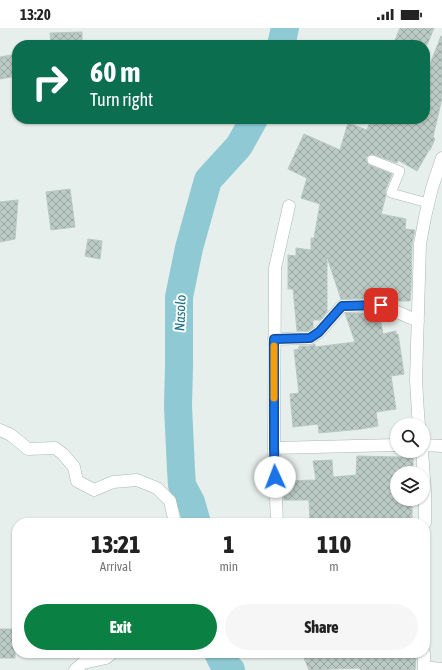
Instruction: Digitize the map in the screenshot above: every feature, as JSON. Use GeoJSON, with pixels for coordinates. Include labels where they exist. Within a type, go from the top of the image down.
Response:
{"type":"FeatureCollection","features":[{"type":"Feature","properties":{"kind":"street"},"geometry":{"type":"LineString","coordinates":[[418,418],[416,380],[420,244],[428,203],[442,158]]}},
{"type":"Feature","properties":{"kind":"street"},"geometry":{"type":"LineString","coordinates":[[277,518],[274,448],[275,268],[290,206]]}},
{"type":"Feature","properties":{"kind":"street"},"geometry":{"type":"LineString","coordinates":[[274,339],[310,338],[319,332],[342,306],[381,305],[418,321]]}},
{"type":"Feature","properties":{"kind":"street"},"geometry":{"type":"LineString","coordinates":[[0,430],[12,435],[28,449],[55,448],[63,454],[74,467],[77,481],[94,490],[113,482],[138,480],[157,488],[170,501],[173,518]]}},
{"type":"Feature","properties":{"kind":"street"},"geometry":{"type":"LineString","coordinates":[[274,448],[390,445]]}},
{"type":"Feature","properties":{"kind":"street"},"geometry":{"type":"LineString","coordinates":[[430,445],[442,446]]}},
{"type":"Feature","properties":{"kind":"street"},"geometry":{"type":"LineString","coordinates":[[423,458],[425,518]]}},
{"type":"Feature","properties":{"kind":"street"},"geometry":{"type":"LineString","coordinates":[[75,670],[83,663],[106,658]]}},
{"type":"Feature","properties":{"kind":"street"},"geometry":{"type":"LineString","coordinates":[[424,658],[424,669],[442,669]]}},
{"type":"Feature","properties":{"kind":"lane"},"geometry":{"type":"LineString","coordinates":[[372,160],[400,171],[391,193],[428,203]]}},
{"type":"Feature","properties":{"kind":"building"},"geometry":{"type":"Polygon","coordinates":[[[400,28],[434,28],[429,40],[395,40],[400,28]]]}},
{"type":"Feature","properties":{"kind":"building"},"geometry":{"type":"Polygon","coordinates":[[[82,32],[82,40],[51,40],[50,33],[82,32]]]}},
{"type":"Feature","properties":{"kind":"building"},"geometry":{"type":"Polygon","coordinates":[[[442,36],[442,98],[433,137],[435,139],[417,171],[398,160],[397,163],[372,154],[366,158],[369,165],[392,174],[385,191],[386,195],[381,214],[406,219],[405,229],[415,230],[412,244],[410,301],[390,301],[381,298],[341,299],[327,257],[327,312],[320,320],[313,320],[313,327],[308,331],[297,331],[293,289],[288,289],[288,255],[296,256],[296,248],[311,250],[311,238],[314,238],[320,204],[301,198],[307,178],[288,169],[304,134],[340,150],[348,124],[367,130],[369,124],[430,124],[430,64],[442,36]]]}},
{"type":"Feature","properties":{"kind":"building"},"geometry":{"type":"Polygon","coordinates":[[[12,55],[12,77],[0,79],[0,57],[12,55]]]}},
{"type":"Feature","properties":{"kind":"building"},"geometry":{"type":"Polygon","coordinates":[[[70,189],[75,227],[51,230],[46,192],[70,189]]]}},
{"type":"Feature","properties":{"kind":"building"},"geometry":{"type":"Polygon","coordinates":[[[18,200],[15,239],[0,242],[0,202],[18,200]]]}},
{"type":"Feature","properties":{"kind":"building"},"geometry":{"type":"Polygon","coordinates":[[[88,239],[102,241],[100,259],[85,256],[88,239]]]}},
{"type":"Feature","properties":{"kind":"building"},"geometry":{"type":"Polygon","coordinates":[[[345,313],[379,313],[383,334],[396,331],[396,335],[398,334],[404,374],[391,376],[396,409],[376,412],[378,426],[361,429],[319,433],[318,424],[293,427],[290,394],[299,393],[294,350],[299,349],[299,346],[310,346],[315,344],[315,347],[355,342],[345,313]]]}},
{"type":"Feature","properties":{"kind":"building"},"geometry":{"type":"Polygon","coordinates":[[[357,456],[413,458],[413,466],[390,466],[390,506],[412,506],[412,518],[310,518],[309,500],[284,500],[283,481],[316,480],[313,461],[332,460],[333,477],[356,475],[357,456]]]}},
{"type":"Feature","properties":{"kind":"building"},"geometry":{"type":"Polygon","coordinates":[[[0,629],[12,629],[12,658],[0,658],[0,629]]]}},
{"type":"Feature","properties":{"kind":"building"},"geometry":{"type":"Polygon","coordinates":[[[304,658],[416,658],[415,670],[360,670],[360,668],[309,670],[304,658]]]}},
{"type":"Feature","properties":{"kind":"waterway","name":"Nasolo"},"geometry":{"type":"LineString","coordinates":[[282,40],[285,28]]}},
{"type":"Feature","properties":{"kind":"waterway","name":"Nasolo"},"geometry":{"type":"LineString","coordinates":[[196,518],[191,502],[182,485],[178,406],[179,297],[189,248],[208,180],[239,146],[251,124]]}},
{"type":"Feature","properties":{"kind":"waterway","name":"Nasolo"},"geometry":{"type":"LineString","coordinates":[[220,658],[223,663],[231,670]]}},
{"type":"Feature","properties":{"kind":"slow traffic"},"geometry":{"type":"LineString","coordinates":[[274,346],[274,398]]}},
{"type":"Feature","properties":{"kind":"route"},"geometry":{"type":"LineString","coordinates":[[275,477],[274,339],[310,338],[319,332],[342,306],[381,305]]}}]}
